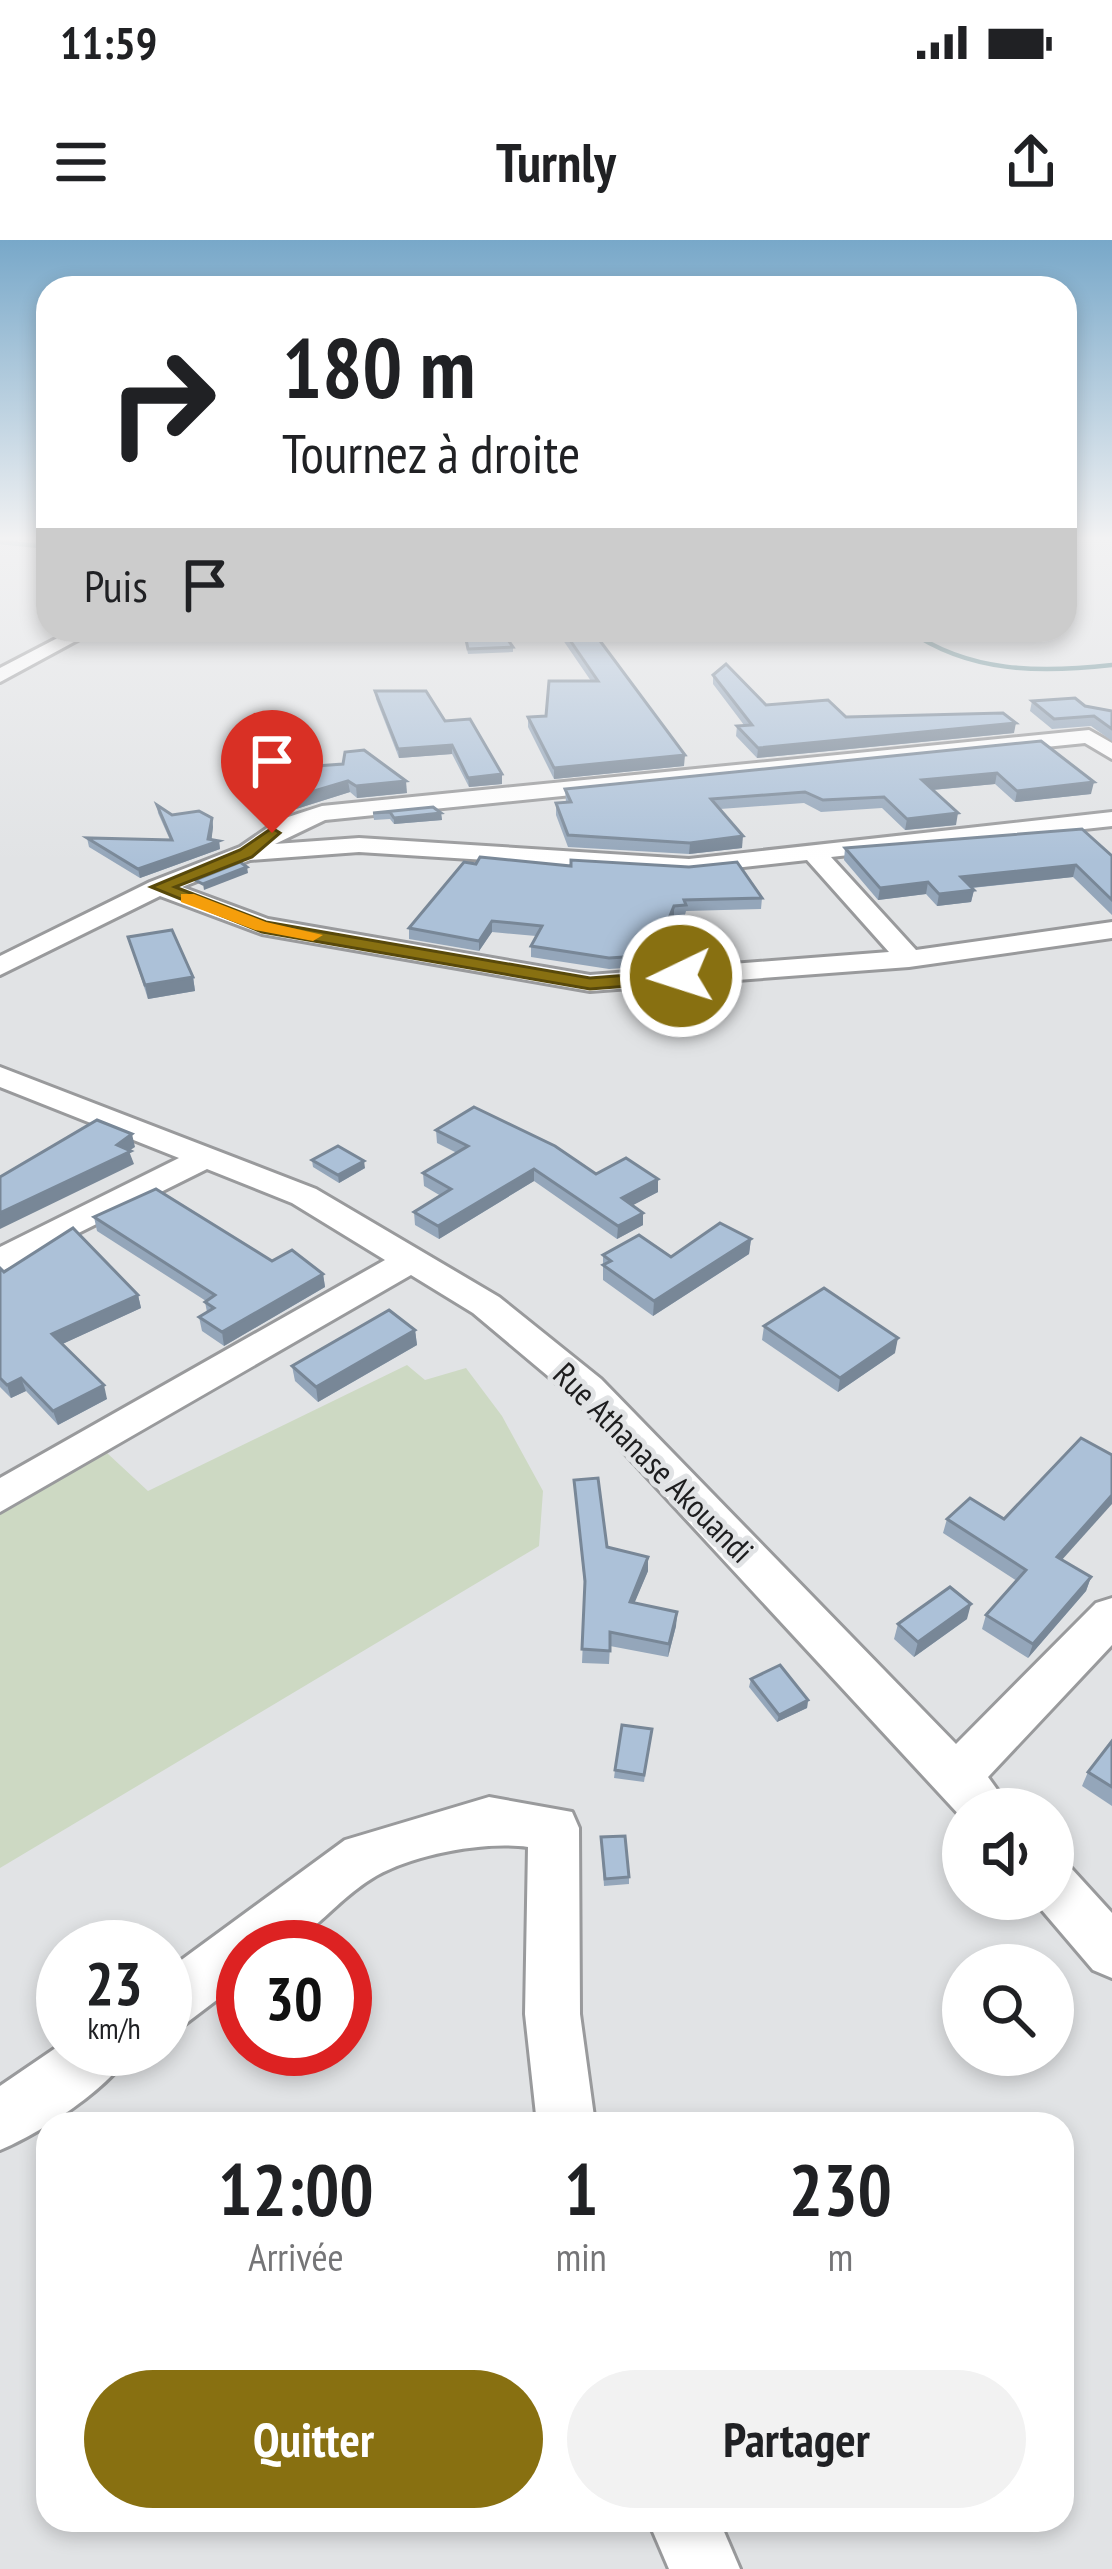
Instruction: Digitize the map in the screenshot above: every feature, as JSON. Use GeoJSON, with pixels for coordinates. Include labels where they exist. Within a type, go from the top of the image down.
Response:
{"type":"FeatureCollection","features":[{"type":"Feature","properties":{"kind":"street"},"geometry":{"type":"LineString","coordinates":[[3,672],[57,645]]}},
{"type":"Feature","properties":{"kind":"street"},"geometry":{"type":"LineString","coordinates":[[0,967],[322,813],[1089,736],[1112,752]]}},
{"type":"Feature","properties":{"kind":"street"},"geometry":{"type":"LineString","coordinates":[[246,853],[359,845],[689,866],[1112,819]]}},
{"type":"Feature","properties":{"kind":"street"},"geometry":{"type":"LineString","coordinates":[[814,853],[909,959]]}},
{"type":"Feature","properties":{"kind":"street"},"geometry":{"type":"LineString","coordinates":[[159,887],[262,926],[590,983],[909,959],[1112,931]]}},
{"type":"Feature","properties":{"kind":"street","name":"Rue Athanase Akouandi"},"geometry":{"type":"LineString","coordinates":[[0,1076],[304,1196],[486,1305],[587,1388],[967,1788]]}},
{"type":"Feature","properties":{"kind":"street"},"geometry":{"type":"LineString","coordinates":[[0,1262],[206,1156]]}},
{"type":"Feature","properties":{"kind":"street"},"geometry":{"type":"LineString","coordinates":[[0,1497],[413,1258]]}},
{"type":"Feature","properties":{"kind":"street"},"geometry":{"type":"LineString","coordinates":[[976,1788],[1112,1616]]}},
{"type":"Feature","properties":{"kind":"street"},"geometry":{"type":"LineString","coordinates":[[279,1920],[363,1856],[490,1819],[554,1828],[551,1966],[557,2080],[564,2112]]}},
{"type":"Feature","properties":{"kind":"street"},"geometry":{"type":"LineString","coordinates":[[1074,1909],[1112,1952]]}},
{"type":"Feature","properties":{"kind":"street"},"geometry":{"type":"LineString","coordinates":[[192,1986],[216,1967]]}},
{"type":"Feature","properties":{"kind":"street"},"geometry":{"type":"LineString","coordinates":[[0,2121],[64,2076]]}},
{"type":"Feature","properties":{"kind":"street"},"geometry":{"type":"LineString","coordinates":[[688,2532],[705,2569]]}},
{"type":"Feature","properties":{"kind":"green space"},"geometry":{"type":"Polygon","coordinates":[[[407,1365],[425,1380],[466,1368],[502,1416],[543,1491],[539,1546],[0,1868],[0,1513],[107,1453],[148,1491],[407,1365]]]}},
{"type":"Feature","properties":{"kind":"building"},"geometry":{"type":"Polygon","coordinates":[[[467,645],[513,647],[468,649],[467,645]]]}},
{"type":"Feature","properties":{"kind":"building"},"geometry":{"type":"Polygon","coordinates":[[[573,645],[603,645],[685,755],[554,768],[528,717],[546,716],[549,681],[598,681],[573,645]]]}},
{"type":"Feature","properties":{"kind":"building"},"geometry":{"type":"Polygon","coordinates":[[[726,664],[766,705],[828,700],[846,717],[1003,713],[1016,723],[758,748],[737,726],[752,725],[713,675],[726,664]]]}},
{"type":"Feature","properties":{"kind":"building"},"geometry":{"type":"Polygon","coordinates":[[[375,691],[426,691],[445,721],[470,719],[502,774],[468,778],[452,745],[398,749],[375,691]]]}},
{"type":"Feature","properties":{"kind":"building"},"geometry":{"type":"Polygon","coordinates":[[[1075,698],[1085,706],[1112,711],[1112,729],[1094,716],[1054,719],[1032,701],[1075,698]]]}},
{"type":"Feature","properties":{"kind":"building"},"geometry":{"type":"Polygon","coordinates":[[[1041,741],[1094,782],[1017,791],[997,773],[922,780],[958,813],[907,819],[884,797],[823,800],[805,792],[711,799],[743,836],[690,843],[568,835],[556,803],[571,802],[565,789],[1041,741]]]}},
{"type":"Feature","properties":{"kind":"building"},"geometry":{"type":"Polygon","coordinates":[[[364,750],[406,781],[356,786],[348,781],[294,797],[287,768],[343,764],[345,752],[364,750]]]}},
{"type":"Feature","properties":{"kind":"building"},"geometry":{"type":"Polygon","coordinates":[[[157,805],[172,815],[199,811],[212,818],[208,839],[219,841],[138,869],[87,838],[172,840],[157,805]]]}},
{"type":"Feature","properties":{"kind":"building"},"geometry":{"type":"Polygon","coordinates":[[[433,807],[441,813],[394,818],[390,812],[373,813],[433,807]]]}},
{"type":"Feature","properties":{"kind":"building"},"geometry":{"type":"Polygon","coordinates":[[[1082,829],[1112,856],[1112,900],[1076,865],[961,877],[974,890],[939,894],[928,882],[880,888],[845,848],[1082,829]]]}},
{"type":"Feature","properties":{"kind":"building"},"geometry":{"type":"Polygon","coordinates":[[[480,857],[571,866],[571,860],[689,867],[737,862],[762,898],[684,900],[686,905],[674,906],[654,955],[609,958],[531,946],[542,926],[492,921],[479,941],[409,928],[464,862],[476,864],[480,857]]]}},
{"type":"Feature","properties":{"kind":"building"},"geometry":{"type":"Polygon","coordinates":[[[240,862],[247,867],[203,884],[195,880],[240,862]]]}},
{"type":"Feature","properties":{"kind":"building"},"geometry":{"type":"Polygon","coordinates":[[[172,930],[193,977],[145,985],[128,937],[172,930]]]}},
{"type":"Feature","properties":{"kind":"building"},"geometry":{"type":"Polygon","coordinates":[[[474,1107],[555,1146],[596,1174],[626,1158],[658,1179],[622,1198],[643,1213],[618,1226],[534,1169],[438,1226],[414,1212],[451,1189],[423,1173],[468,1146],[436,1130],[474,1107]]]}},
{"type":"Feature","properties":{"kind":"building"},"geometry":{"type":"Polygon","coordinates":[[[97,1120],[132,1134],[117,1145],[131,1151],[0,1213],[0,1177],[97,1120]]]}},
{"type":"Feature","properties":{"kind":"building"},"geometry":{"type":"Polygon","coordinates":[[[338,1146],[364,1161],[338,1175],[312,1160],[338,1146]]]}},
{"type":"Feature","properties":{"kind":"building"},"geometry":{"type":"Polygon","coordinates":[[[156,1189],[272,1261],[292,1250],[323,1274],[222,1332],[199,1317],[214,1308],[205,1302],[215,1295],[94,1217],[156,1189]]]}},
{"type":"Feature","properties":{"kind":"building"},"geometry":{"type":"Polygon","coordinates":[[[720,1223],[751,1239],[654,1301],[603,1265],[611,1261],[603,1255],[639,1235],[671,1257],[720,1223]]]}},
{"type":"Feature","properties":{"kind":"building"},"geometry":{"type":"Polygon","coordinates":[[[73,1228],[138,1295],[52,1334],[104,1385],[53,1411],[21,1378],[7,1385],[0,1378],[0,1268],[4,1272],[73,1228]]]}},
{"type":"Feature","properties":{"kind":"building"},"geometry":{"type":"Polygon","coordinates":[[[824,1288],[898,1338],[840,1378],[764,1326],[824,1288]]]}},
{"type":"Feature","properties":{"kind":"building"},"geometry":{"type":"Polygon","coordinates":[[[389,1310],[415,1330],[316,1387],[292,1366],[389,1310]]]}},
{"type":"Feature","properties":{"kind":"building"},"geometry":{"type":"Polygon","coordinates":[[[1081,1438],[1112,1455],[1112,1495],[1057,1557],[1091,1577],[1033,1644],[986,1615],[1026,1570],[947,1519],[970,1498],[1004,1519],[1081,1438]]]}},
{"type":"Feature","properties":{"kind":"building"},"geometry":{"type":"Polygon","coordinates":[[[598,1478],[607,1547],[648,1557],[630,1602],[677,1612],[669,1644],[610,1632],[610,1651],[582,1649],[585,1581],[574,1480],[598,1478]]]}},
{"type":"Feature","properties":{"kind":"building"},"geometry":{"type":"Polygon","coordinates":[[[950,1587],[971,1604],[918,1642],[898,1624],[950,1587]]]}},
{"type":"Feature","properties":{"kind":"building"},"geometry":{"type":"Polygon","coordinates":[[[780,1665],[808,1700],[779,1715],[751,1679],[780,1665]]]}},
{"type":"Feature","properties":{"kind":"building"},"geometry":{"type":"Polygon","coordinates":[[[622,1725],[652,1729],[644,1775],[615,1770],[622,1725]]]}},
{"type":"Feature","properties":{"kind":"building"},"geometry":{"type":"Polygon","coordinates":[[[1112,1741],[1112,1787],[1088,1772],[1112,1741]]]}},
{"type":"Feature","properties":{"kind":"building"},"geometry":{"type":"Polygon","coordinates":[[[625,1836],[629,1877],[605,1879],[601,1837],[625,1836]]]}},
{"type":"Feature","properties":{"kind":"waterway"},"geometry":{"type":"LineString","coordinates":[[932,645],[1006,667],[1112,665]]}},
{"type":"Feature","properties":{"kind":"slow traffic"},"geometry":{"type":"LineString","coordinates":[[187,898],[262,926],[313,935]]}},
{"type":"Feature","properties":{"kind":"route"},"geometry":{"type":"LineString","coordinates":[[272,833],[246,853],[159,887],[262,926],[590,983],[681,976]]}}]}
